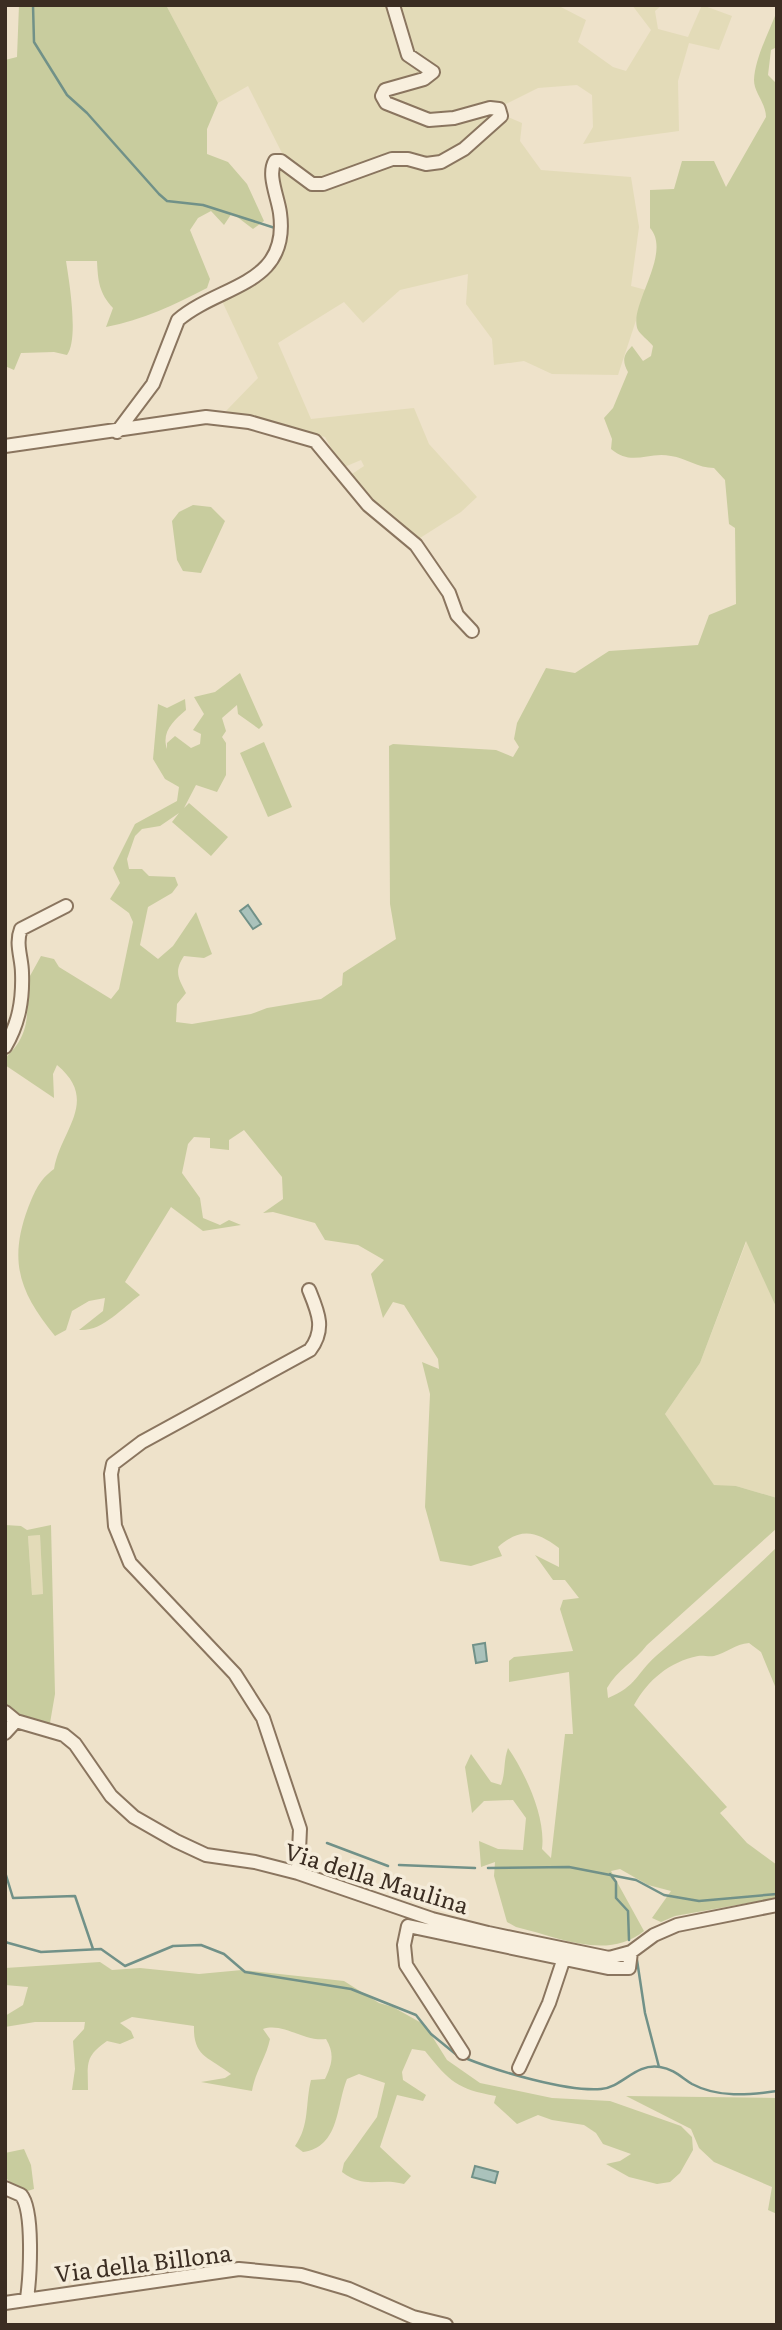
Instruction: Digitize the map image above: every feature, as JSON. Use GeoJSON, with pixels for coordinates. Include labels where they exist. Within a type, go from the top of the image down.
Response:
{"type":"FeatureCollection","features":[{"type":"Feature","properties":{"kind":"street"},"geometry":{"type":"LineString","coordinates":[[117,432],[153,384],[178,320],[254,278],[279,251],[283,233],[272,171],[275,161],[284,163],[312,184],[323,184],[392,159],[433,165],[464,149],[500,118],[499,109],[489,107],[454,118],[429,120],[383,99],[385,90],[424,79],[433,72],[408,55],[393,5]]}},
{"type":"Feature","properties":{"kind":"street"},"geometry":{"type":"LineString","coordinates":[[5,446],[117,432],[206,417],[249,422],[315,441],[368,505],[416,545],[449,593],[457,615],[472,631]]}},
{"type":"Feature","properties":{"kind":"street"},"geometry":{"type":"LineString","coordinates":[[5,1047],[21,1012],[22,972],[18,941],[21,929],[66,906]]}},
{"type":"Feature","properties":{"kind":"street"},"geometry":{"type":"LineString","coordinates":[[298,1873],[300,1829],[263,1718],[235,1674],[130,1563],[115,1526],[111,1474],[113,1464],[142,1442],[310,1350],[317,1341],[320,1321],[309,1290]]}},
{"type":"Feature","properties":{"kind":"street","name":"Via della Maulina"},"geometry":{"type":"LineString","coordinates":[[5,1712],[16,1721],[64,1735],[75,1744],[111,1796],[126,1811],[176,1842],[206,1855],[256,1862],[298,1873],[432,1919],[565,1955],[609,1958],[631,1952],[654,1935],[677,1925],[777,1905]]}},
{"type":"Feature","properties":{"kind":"street"},"geometry":{"type":"LineString","coordinates":[[5,1733],[16,1721]]}},
{"type":"Feature","properties":{"kind":"street"},"geometry":{"type":"LineString","coordinates":[[463,2053],[406,1965],[404,1945],[408,1926],[565,1955],[549,2003],[519,2068]]}},
{"type":"Feature","properties":{"kind":"street"},"geometry":{"type":"LineString","coordinates":[[5,2188],[21,2195],[28,2211],[27,2298]]}},
{"type":"Feature","properties":{"kind":"street","name":"Via della Billona"},"geometry":{"type":"LineString","coordinates":[[5,2303],[239,2269],[301,2275],[349,2289],[413,2316],[446,2325]]}},
{"type":"Feature","properties":{"kind":"shaded area"},"geometry":{"type":"Polygon","coordinates":[[[166,5],[557,5],[586,20],[578,42],[613,67],[626,71],[651,30],[632,5],[662,5],[655,11],[658,29],[688,37],[702,5],[732,16],[719,50],[689,43],[678,81],[679,131],[583,144],[593,127],[592,95],[577,85],[538,88],[504,105],[508,117],[522,123],[520,141],[541,170],[631,177],[639,227],[631,286],[646,290],[618,375],[552,374],[524,361],[494,365],[492,339],[466,304],[468,274],[400,290],[363,323],[344,302],[278,343],[311,419],[414,408],[429,444],[477,497],[461,512],[420,538],[413,539],[349,476],[364,466],[361,460],[342,468],[325,437],[226,411],[258,378],[222,301],[263,276],[278,261],[285,244],[286,228],[277,180],[277,167],[283,155],[248,86],[218,103],[166,5]]]}},
{"type":"Feature","properties":{"kind":"shaded area"},"geometry":{"type":"Polygon","coordinates":[[[747,1240],[777,1309],[777,1498],[736,1486],[714,1486],[665,1414],[700,1363],[747,1240]]]}},
{"type":"Feature","properties":{"kind":"shaded area"},"geometry":{"type":"Polygon","coordinates":[[[40,1535],[43,1594],[32,1595],[28,1536],[40,1535]]]}},
{"type":"Feature","properties":{"kind":"green space"},"geometry":{"type":"Polygon","coordinates":[[[19,5],[166,5],[218,103],[207,129],[207,154],[228,162],[247,184],[264,221],[253,229],[232,213],[224,225],[211,211],[198,218],[190,230],[210,279],[207,288],[158,311],[106,327],[113,308],[100,286],[97,261],[66,261],[73,323],[71,347],[67,355],[54,352],[21,353],[14,370],[5,366],[5,60],[17,57],[19,5]]]}},
{"type":"Feature","properties":{"kind":"green space"},"geometry":{"type":"Polygon","coordinates":[[[777,11],[777,47],[771,50],[768,75],[777,84],[777,1309],[746,1241],[700,1363],[665,1414],[714,1485],[736,1486],[777,1498],[777,1528],[647,1645],[607,1688],[608,1698],[625,1689],[649,1662],[777,1547],[777,1691],[761,1652],[749,1643],[714,1656],[698,1656],[678,1663],[660,1673],[634,1705],[727,1807],[720,1813],[747,1843],[777,1865],[777,1898],[675,1916],[661,1922],[652,1918],[671,1891],[648,1885],[620,1869],[611,1871],[644,1931],[630,1940],[599,1946],[566,1941],[507,1922],[494,1876],[495,1862],[481,1867],[479,1841],[498,1849],[523,1850],[526,1818],[513,1800],[484,1801],[472,1813],[465,1767],[471,1754],[491,1782],[501,1785],[508,1748],[533,1797],[541,1824],[542,1849],[551,1858],[565,1734],[573,1734],[569,1672],[509,1682],[509,1661],[514,1657],[573,1651],[560,1609],[563,1600],[579,1598],[565,1580],[553,1580],[535,1555],[559,1567],[559,1548],[536,1535],[514,1536],[498,1547],[502,1556],[471,1566],[440,1561],[425,1507],[430,1394],[422,1362],[439,1369],[438,1359],[404,1305],[393,1302],[383,1318],[371,1274],[384,1260],[358,1245],[325,1240],[315,1223],[273,1212],[263,1213],[283,1199],[282,1177],[244,1130],[229,1140],[229,1150],[210,1148],[210,1138],[194,1137],[188,1144],[182,1173],[200,1198],[203,1218],[220,1225],[229,1220],[241,1225],[203,1231],[171,1207],[125,1282],[140,1295],[104,1323],[87,1330],[79,1330],[103,1311],[105,1298],[89,1301],[72,1311],[66,1330],[55,1336],[26,1291],[21,1276],[19,1245],[33,1196],[41,1182],[54,1169],[74,1116],[76,1091],[70,1078],[57,1065],[53,1074],[54,1098],[5,1065],[5,1062],[24,1031],[27,1009],[25,985],[41,956],[54,959],[59,967],[111,999],[119,989],[133,922],[129,913],[110,899],[120,883],[113,868],[135,824],[177,801],[179,787],[165,779],[153,759],[158,704],[167,708],[185,699],[186,710],[170,727],[166,743],[167,749],[167,743],[175,736],[191,748],[200,744],[201,734],[193,730],[204,714],[194,697],[215,692],[240,673],[263,725],[259,729],[238,714],[237,705],[222,718],[226,731],[222,737],[226,743],[226,775],[217,792],[196,785],[184,808],[189,803],[228,837],[211,856],[172,822],[179,813],[160,826],[142,829],[135,836],[127,859],[129,869],[142,869],[149,876],[175,877],[178,885],[172,893],[148,907],[140,945],[158,959],[173,946],[196,912],[212,954],[204,958],[184,956],[179,966],[179,979],[186,993],[177,1004],[176,1022],[192,1024],[321,999],[342,985],[343,973],[396,939],[390,904],[389,746],[393,744],[496,750],[513,757],[519,747],[514,739],[517,723],[546,668],[575,673],[609,651],[698,645],[709,615],[736,604],[735,528],[729,524],[725,480],[714,468],[676,457],[663,455],[633,458],[619,454],[611,449],[612,439],[604,418],[613,408],[628,372],[624,358],[629,349],[632,346],[643,361],[651,356],[653,346],[638,330],[636,320],[656,252],[656,239],[650,228],[650,190],[674,189],[682,161],[714,161],[726,187],[766,117],[754,80],[760,54],[777,11]]]}},
{"type":"Feature","properties":{"kind":"green space"},"geometry":{"type":"Polygon","coordinates":[[[193,505],[211,507],[225,521],[201,573],[183,571],[177,560],[172,521],[179,512],[193,505]]]}},
{"type":"Feature","properties":{"kind":"green space"},"geometry":{"type":"Polygon","coordinates":[[[264,742],[292,807],[268,817],[240,753],[264,742]]]}},
{"type":"Feature","properties":{"kind":"green space"},"geometry":{"type":"Polygon","coordinates":[[[5,1525],[21,1526],[27,1530],[51,1525],[55,1694],[50,1723],[20,1716],[5,1707],[5,1525]],[[40,1535],[28,1536],[32,1595],[43,1594],[40,1535]]]}},
{"type":"Feature","properties":{"kind":"green space"},"geometry":{"type":"Polygon","coordinates":[[[100,1962],[112,1970],[140,1968],[199,1974],[242,1970],[344,1981],[379,2003],[393,2007],[425,2025],[447,2060],[480,2083],[552,2098],[610,2101],[681,2126],[692,2137],[693,2150],[680,2173],[670,2182],[657,2184],[629,2177],[606,2164],[620,2161],[631,2154],[603,2144],[596,2133],[584,2125],[538,2115],[517,2124],[494,2103],[496,2096],[463,2087],[448,2077],[425,2051],[412,2049],[402,2072],[403,2080],[426,2095],[423,2101],[397,2095],[380,2147],[411,2176],[404,2184],[358,2180],[342,2172],[344,2163],[377,2117],[385,2083],[359,2074],[347,2079],[330,2134],[315,2149],[303,2152],[295,2146],[305,2122],[311,2080],[325,2079],[331,2064],[331,2049],[326,2039],[310,2038],[278,2028],[263,2029],[270,2039],[252,2091],[201,2082],[225,2078],[231,2074],[199,2050],[194,2026],[132,2017],[120,2023],[131,2031],[134,2038],[120,2044],[107,2041],[94,2052],[89,2062],[88,2090],[72,2090],[75,2069],[73,2041],[84,2029],[85,2022],[35,2022],[5,2027],[5,2016],[23,2005],[28,1987],[5,1985],[5,1968],[100,1962]]]}},
{"type":"Feature","properties":{"kind":"green space"},"geometry":{"type":"Polygon","coordinates":[[[626,2096],[777,2098],[777,2214],[768,2210],[772,2187],[714,2162],[699,2148],[691,2129],[626,2096]]]}},
{"type":"Feature","properties":{"kind":"green space"},"geometry":{"type":"Polygon","coordinates":[[[24,2149],[31,2165],[34,2189],[21,2193],[5,2177],[5,2153],[24,2149]]]}},
{"type":"Feature","properties":{"kind":"water"},"geometry":{"type":"Polygon","coordinates":[[[248,905],[261,924],[253,929],[240,911],[248,905]]]}},
{"type":"Feature","properties":{"kind":"water"},"geometry":{"type":"Polygon","coordinates":[[[485,1643],[487,1661],[476,1663],[473,1645],[485,1643]]]}},
{"type":"Feature","properties":{"kind":"water"},"geometry":{"type":"Polygon","coordinates":[[[475,2166],[498,2172],[495,2183],[472,2177],[475,2166]]]}},
{"type":"Feature","properties":{"kind":"waterway"},"geometry":{"type":"LineString","coordinates":[[33,5],[34,42],[67,95],[87,113],[159,194],[167,201],[203,205],[275,228]]}},
{"type":"Feature","properties":{"kind":"waterway"},"geometry":{"type":"LineString","coordinates":[[327,1843],[388,1866]]}},
{"type":"Feature","properties":{"kind":"waterway"},"geometry":{"type":"LineString","coordinates":[[399,1865],[475,1868]]}},
{"type":"Feature","properties":{"kind":"waterway"},"geometry":{"type":"LineString","coordinates":[[488,1868],[569,1867],[636,1880],[664,1895],[699,1901],[777,1894]]}},
{"type":"Feature","properties":{"kind":"waterway"},"geometry":{"type":"LineString","coordinates":[[5,1872],[13,1898],[75,1896],[93,1949]]}},
{"type":"Feature","properties":{"kind":"waterway"},"geometry":{"type":"LineString","coordinates":[[610,1874],[616,1882],[616,1898],[628,1911],[629,1940]]}},
{"type":"Feature","properties":{"kind":"waterway"},"geometry":{"type":"LineString","coordinates":[[5,1942],[41,1952],[101,1949],[125,1966],[173,1946],[201,1945],[224,1954],[245,1972],[351,1989],[416,2015],[431,2034],[458,2056]]}},
{"type":"Feature","properties":{"kind":"waterway"},"geometry":{"type":"LineString","coordinates":[[637,1960],[645,2013],[659,2067]]}},
{"type":"Feature","properties":{"kind":"waterway"},"geometry":{"type":"LineString","coordinates":[[465,2058],[532,2080],[587,2089],[609,2087],[643,2068],[660,2067],[712,2092],[745,2094],[777,2091]]}}]}
